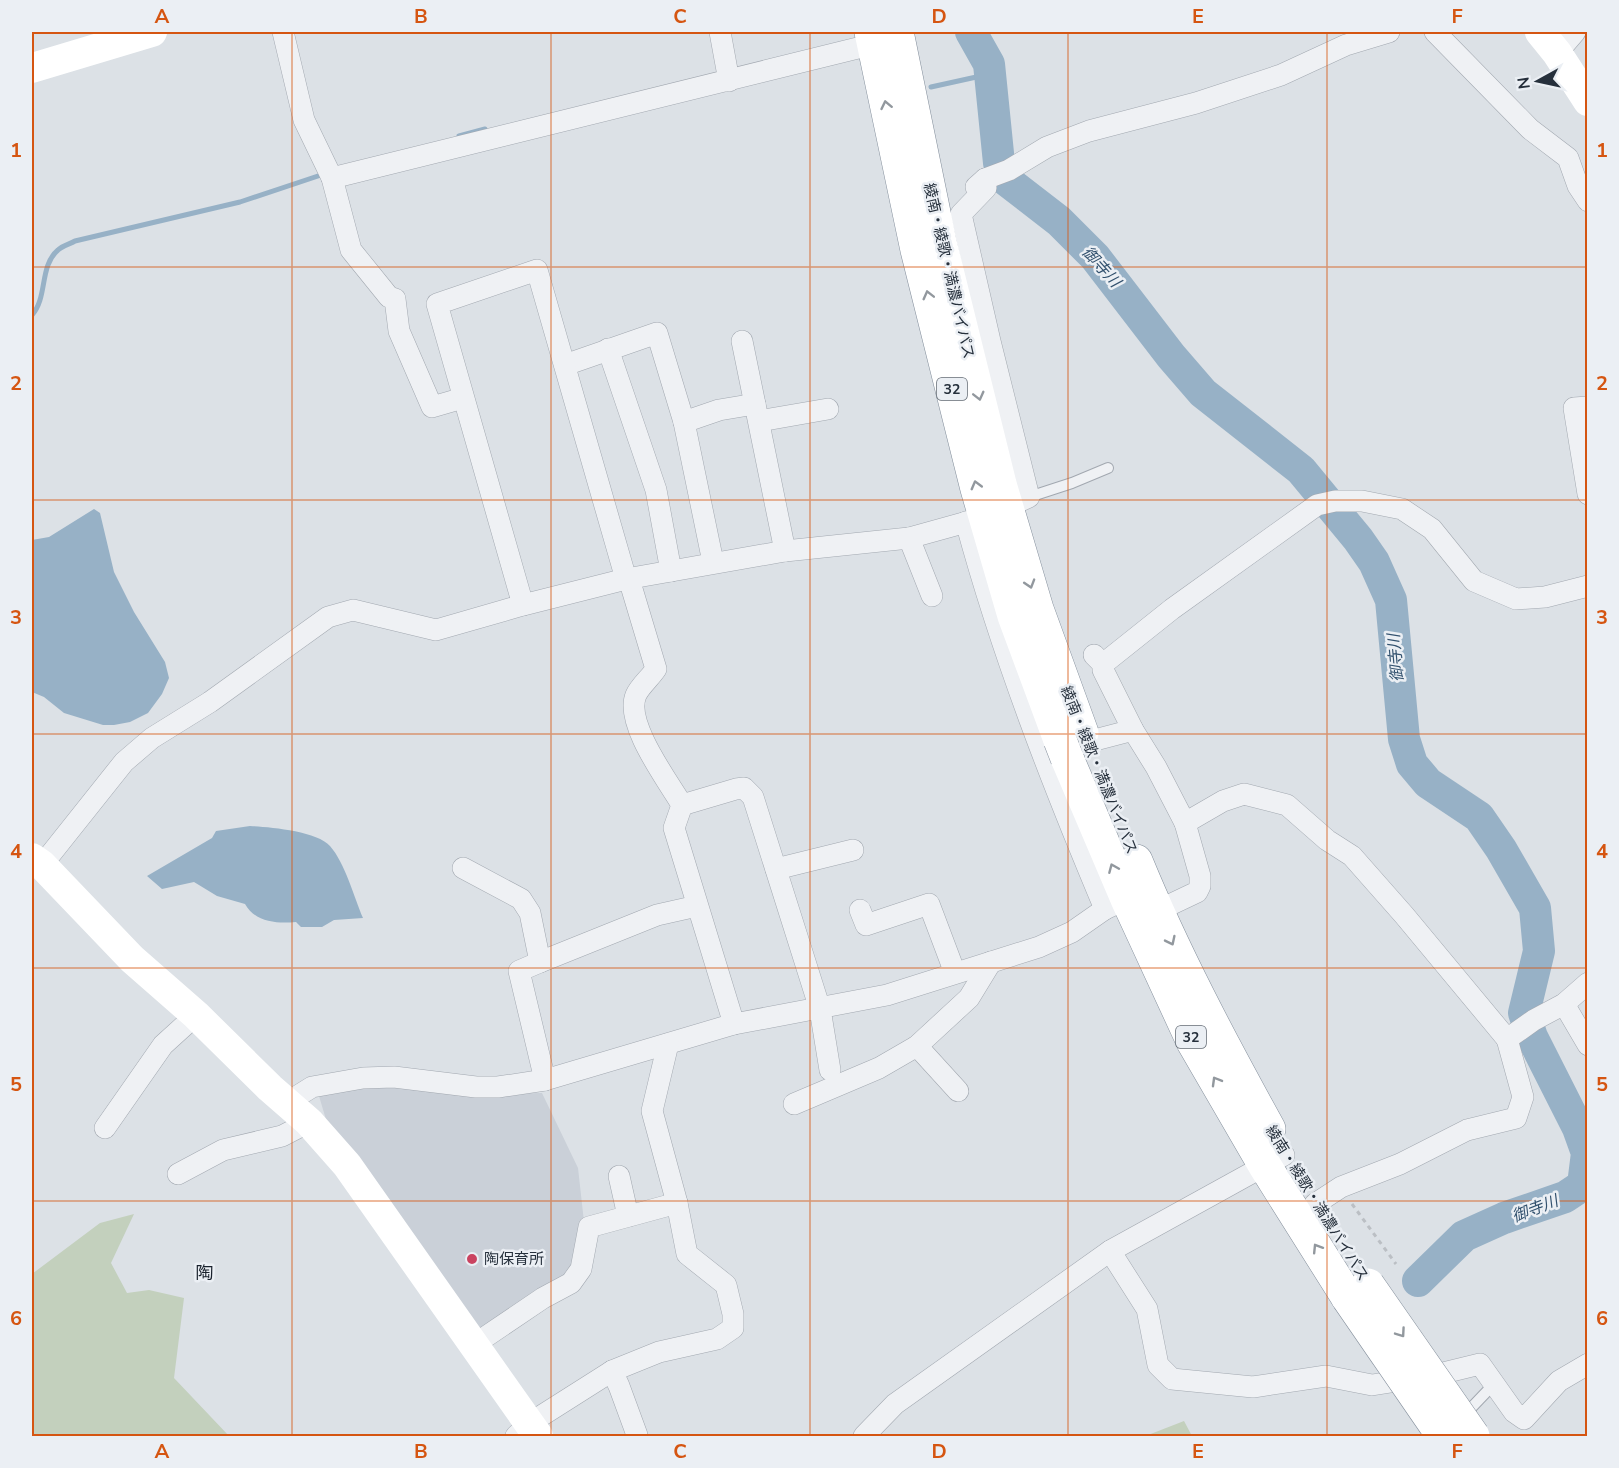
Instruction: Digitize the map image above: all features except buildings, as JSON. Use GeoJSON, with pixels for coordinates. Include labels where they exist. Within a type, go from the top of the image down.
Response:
{"type":"FeatureCollection","features":[{"type":"Feature","properties":{"kind":"highway","name":"綾南・綾歌・満濃バイパス"},"geometry":{"type":"LineString","coordinates":[[881,36],[934,213],[997,510]]}},
{"type":"Feature","properties":{"kind":"highway","name":"綾南・綾歌・満濃バイパス"},"geometry":{"type":"LineString","coordinates":[[881,36],[917,250],[997,510],[1037,609],[1068,747],[1134,902],[1214,1029],[1274,1160],[1358,1291],[1443,1437]]}},
{"type":"Feature","properties":{"kind":"highway","name":"綾南・綾歌・満濃バイパス"},"geometry":{"type":"LineString","coordinates":[[1274,1160],[1328,1196],[1358,1291],[1473,1437]]}},
{"type":"Feature","properties":{"kind":"street"},"geometry":{"type":"LineString","coordinates":[[32,68],[152,32]]}},
{"type":"Feature","properties":{"kind":"street"},"geometry":{"type":"LineString","coordinates":[[282,32],[304,120],[332,178],[351,250],[389,297],[395,299],[399,331],[432,407],[464,398]]}},
{"type":"Feature","properties":{"kind":"street"},"geometry":{"type":"LineString","coordinates":[[720,32],[728,75]]}},
{"type":"Feature","properties":{"kind":"street"},"geometry":{"type":"LineString","coordinates":[[934,213],[952,209],[996,175],[1047,147],[1089,131],[1196,103],[1249,86],[1281,75],[1346,45],[1389,32]]}},
{"type":"Feature","properties":{"kind":"street"},"geometry":{"type":"LineString","coordinates":[[1435,32],[1530,129],[1568,158],[1578,186],[1587,201]]}},
{"type":"Feature","properties":{"kind":"street"},"geometry":{"type":"LineString","coordinates":[[332,178],[881,36]]}},
{"type":"Feature","properties":{"kind":"street"},"geometry":{"type":"LineString","coordinates":[[1558,39],[1587,101]]}},
{"type":"Feature","properties":{"kind":"street"},"geometry":{"type":"LineString","coordinates":[[996,175],[961,214],[997,510],[1002,641],[1068,747],[1134,902]]}},
{"type":"Feature","properties":{"kind":"street"},"geometry":{"type":"LineString","coordinates":[[523,605],[437,304],[537,270],[656,669],[636,695],[633,713],[637,729],[682,805],[674,828],[734,1024]]}},
{"type":"Feature","properties":{"kind":"street"},"geometry":{"type":"LineString","coordinates":[[565,365],[657,333],[684,422],[713,562]]}},
{"type":"Feature","properties":{"kind":"street"},"geometry":{"type":"LineString","coordinates":[[742,341],[785,551]]}},
{"type":"Feature","properties":{"kind":"street"},"geometry":{"type":"LineString","coordinates":[[608,349],[656,490],[671,571]]}},
{"type":"Feature","properties":{"kind":"street"},"geometry":{"type":"LineString","coordinates":[[1587,407],[1574,408],[1587,494]]}},
{"type":"Feature","properties":{"kind":"street"},"geometry":{"type":"LineString","coordinates":[[684,422],[719,410],[757,413],[828,409]]}},
{"type":"Feature","properties":{"kind":"street"},"geometry":{"type":"LineString","coordinates":[[178,1174],[223,1150],[282,1136],[299,1112],[312,1087],[363,1078],[394,1077],[498,1088],[545,1080],[734,1024],[887,995],[1039,947],[1134,902],[1197,892],[1200,886],[1185,823],[1156,767],[1133,730],[1099,660],[1326,503],[1362,501],[1402,509],[1432,529],[1474,581],[1516,599],[1545,597],[1587,586]]}},
{"type":"Feature","properties":{"kind":"street"},"geometry":{"type":"LineString","coordinates":[[668,1044],[652,1111],[677,1203],[687,1254],[726,1285],[733,1314],[733,1328],[717,1340],[659,1352],[612,1371],[528,1432],[475,1344],[347,1165],[299,1112],[196,1015],[132,959],[37,861],[124,762],[152,738],[210,702],[328,617],[353,610],[436,630],[523,605],[628,579],[713,562],[785,551],[909,537],[997,510]]}},
{"type":"Feature","properties":{"kind":"street"},"geometry":{"type":"LineString","coordinates":[[909,537],[932,596]]}},
{"type":"Feature","properties":{"kind":"street"},"geometry":{"type":"LineString","coordinates":[[1068,747],[1133,730]]}},
{"type":"Feature","properties":{"kind":"street"},"geometry":{"type":"LineString","coordinates":[[682,805],[744,788],[753,797],[820,1009],[830,1070]]}},
{"type":"Feature","properties":{"kind":"street"},"geometry":{"type":"LineString","coordinates":[[1185,823],[1223,801],[1244,794],[1287,805],[1328,840],[1352,856],[1404,915],[1520,1030],[1523,1097],[1516,1118],[1467,1130],[1400,1164],[1328,1196]]}},
{"type":"Feature","properties":{"kind":"street"},"geometry":{"type":"LineString","coordinates":[[776,869],[853,849]]}},
{"type":"Feature","properties":{"kind":"street"},"geometry":{"type":"LineString","coordinates":[[463,868],[521,899],[530,914],[540,962]]}},
{"type":"Feature","properties":{"kind":"street"},"geometry":{"type":"LineString","coordinates":[[860,910],[866,926],[929,904],[955,973]]}},
{"type":"Feature","properties":{"kind":"street"},"geometry":{"type":"LineString","coordinates":[[545,1080],[519,971],[657,915],[697,906]]}},
{"type":"Feature","properties":{"kind":"street"},"geometry":{"type":"LineString","coordinates":[[794,1104],[879,1068],[917,1046],[969,998],[991,962]]}},
{"type":"Feature","properties":{"kind":"street"},"geometry":{"type":"LineString","coordinates":[[1520,1030],[1564,1004],[1587,984]]}},
{"type":"Feature","properties":{"kind":"street"},"geometry":{"type":"LineString","coordinates":[[1564,1004],[1587,1045]]}},
{"type":"Feature","properties":{"kind":"street"},"geometry":{"type":"LineString","coordinates":[[105,1128],[163,1045],[196,1015]]}},
{"type":"Feature","properties":{"kind":"street"},"geometry":{"type":"LineString","coordinates":[[917,1046],[958,1091]]}},
{"type":"Feature","properties":{"kind":"street"},"geometry":{"type":"LineString","coordinates":[[864,1437],[895,1404],[1110,1251],[1274,1160]]}},
{"type":"Feature","properties":{"kind":"street"},"geometry":{"type":"LineString","coordinates":[[619,1176],[628,1216]]}},
{"type":"Feature","properties":{"kind":"street"},"geometry":{"type":"LineString","coordinates":[[475,1344],[543,1298],[571,1283],[581,1269],[589,1227],[677,1203]]}},
{"type":"Feature","properties":{"kind":"street"},"geometry":{"type":"LineString","coordinates":[[1110,1251],[1148,1309],[1158,1365],[1172,1379],[1253,1387],[1326,1376],[1372,1385],[1435,1375],[1480,1364],[1514,1412],[1524,1419],[1559,1381],[1587,1364]]}},
{"type":"Feature","properties":{"kind":"street"},"geometry":{"type":"LineString","coordinates":[[612,1371],[620,1386],[637,1435]]}},
{"type":"Feature","properties":{"kind":"lane"},"geometry":{"type":"LineString","coordinates":[[997,510],[1108,468]]}},
{"type":"Feature","properties":{"kind":"lane"},"geometry":{"type":"LineString","coordinates":[[1456,1437],[1472,1407],[1494,1384]]}},
{"type":"Feature","properties":{"kind":"path"},"geometry":{"type":"LineString","coordinates":[[1328,1196],[1396,1264]]}},
{"type":"Feature","properties":{"kind":"shaded area"},"geometry":{"type":"Polygon","coordinates":[[[388,1084],[481,1094],[542,1093],[578,1168],[584,1222],[575,1266],[565,1281],[486,1330],[475,1328],[330,1133],[319,1096],[388,1084]]]}},
{"type":"Feature","properties":{"kind":"green space"},"geometry":{"type":"Polygon","coordinates":[[[134,1214],[111,1263],[127,1293],[149,1290],[184,1298],[174,1378],[229,1436],[32,1436],[32,1274],[100,1223],[134,1214]]]}},
{"type":"Feature","properties":{"kind":"green space"},"geometry":{"type":"Polygon","coordinates":[[[1184,1421],[1192,1436],[1148,1435],[1184,1421]]]}},
{"type":"Feature","properties":{"kind":"water"},"geometry":{"type":"Polygon","coordinates":[[[94,509],[100,513],[114,572],[134,612],[165,662],[169,678],[162,694],[148,713],[130,722],[114,725],[103,725],[64,713],[44,697],[32,692],[32,540],[49,537],[94,509]]]}},
{"type":"Feature","properties":{"kind":"water"},"geometry":{"type":"Polygon","coordinates":[[[250,826],[304,833],[324,841],[335,853],[345,871],[363,918],[334,920],[322,927],[301,927],[296,922],[274,922],[255,915],[245,904],[217,896],[194,882],[162,889],[147,876],[212,838],[216,831],[250,826]]]}},
{"type":"Feature","properties":{"kind":"waterway","name":"御寺川"},"geometry":{"type":"LineString","coordinates":[[971,32],[989,64],[999,163],[1006,180],[1059,221],[1095,257],[1171,356],[1203,393],[1301,470],[1374,562],[1391,600],[1404,739],[1412,764],[1428,783],[1479,817],[1501,849],[1535,908],[1539,951],[1524,1013],[1532,1037],[1578,1128],[1587,1153],[1583,1185],[1565,1197],[1504,1218],[1464,1236],[1418,1281]]}},
{"type":"Feature","properties":{"kind":"waterway"},"geometry":{"type":"LineString","coordinates":[[931,87],[990,74]]}},
{"type":"Feature","properties":{"kind":"waterway"},"geometry":{"type":"LineString","coordinates":[[459,136],[485,129]]}},
{"type":"Feature","properties":{"kind":"waterway"},"geometry":{"type":"LineString","coordinates":[[32,315],[40,300],[48,264],[58,250],[64,246],[75,241],[240,202],[324,174]]}},
{"type":"Feature","properties":{"kind":"place","name":"陶保育所"},"geometry":{"type":"Point","coordinates":[472,1259]}},
{"type":"Feature","properties":{"kind":"district","name":"陶"},"geometry":{"type":"Point","coordinates":[204,1273]}}]}
